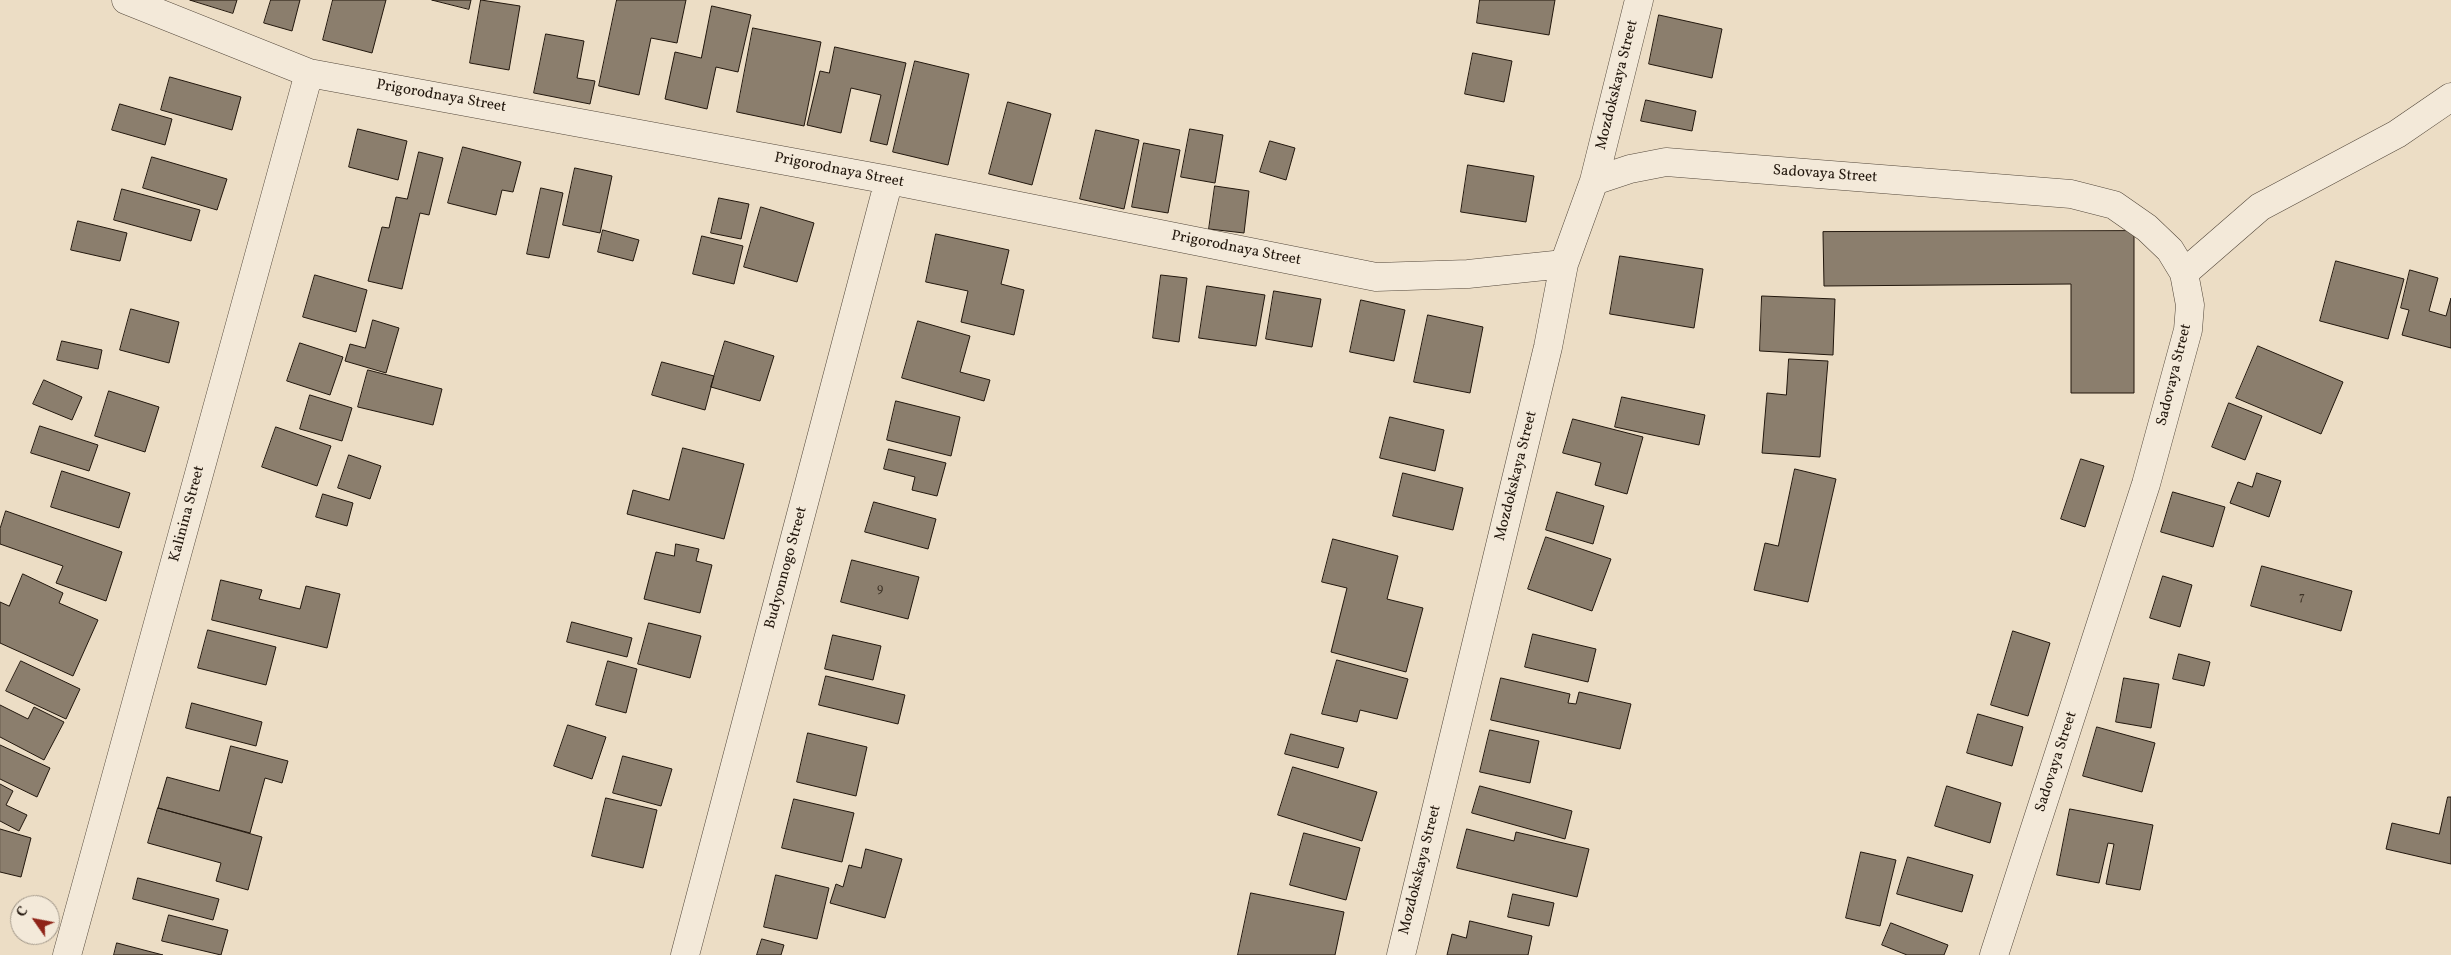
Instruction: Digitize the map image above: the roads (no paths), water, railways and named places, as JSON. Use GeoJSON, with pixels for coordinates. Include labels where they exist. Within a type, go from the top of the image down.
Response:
{"type":"FeatureCollection","features":[{"type":"Feature","properties":{"kind":"street","name":"Prigorodnaya Street"},"geometry":{"type":"LineString","coordinates":[[126,0],[309,73],[889,180],[1376,277],[1468,274],[1564,264]]}},
{"type":"Feature","properties":{"kind":"street","name":"Mozdokskaya Street"},"geometry":{"type":"LineString","coordinates":[[1401,955],[1548,347],[1564,264],[1594,181],[1639,0]]}},
{"type":"Feature","properties":{"kind":"street","name":"Kalinina Street"},"geometry":{"type":"LineString","coordinates":[[67,955],[309,73]]}},
{"type":"Feature","properties":{"kind":"street"},"geometry":{"type":"LineString","coordinates":[[2184,273],[2260,207],[2397,134],[2446,104]]}},
{"type":"Feature","properties":{"kind":"street","name":"Sadovaya Street"},"geometry":{"type":"LineString","coordinates":[[1594,181],[1630,169],[1666,162],[2071,194],[2114,205],[2147,228],[2170,250],[2184,273],[2190,305],[2188,330],[2170,400],[2146,484],[1994,955]]}},
{"type":"Feature","properties":{"kind":"street","name":"Budyonnogo Street"},"geometry":{"type":"LineString","coordinates":[[685,955],[889,180]]}}]}
